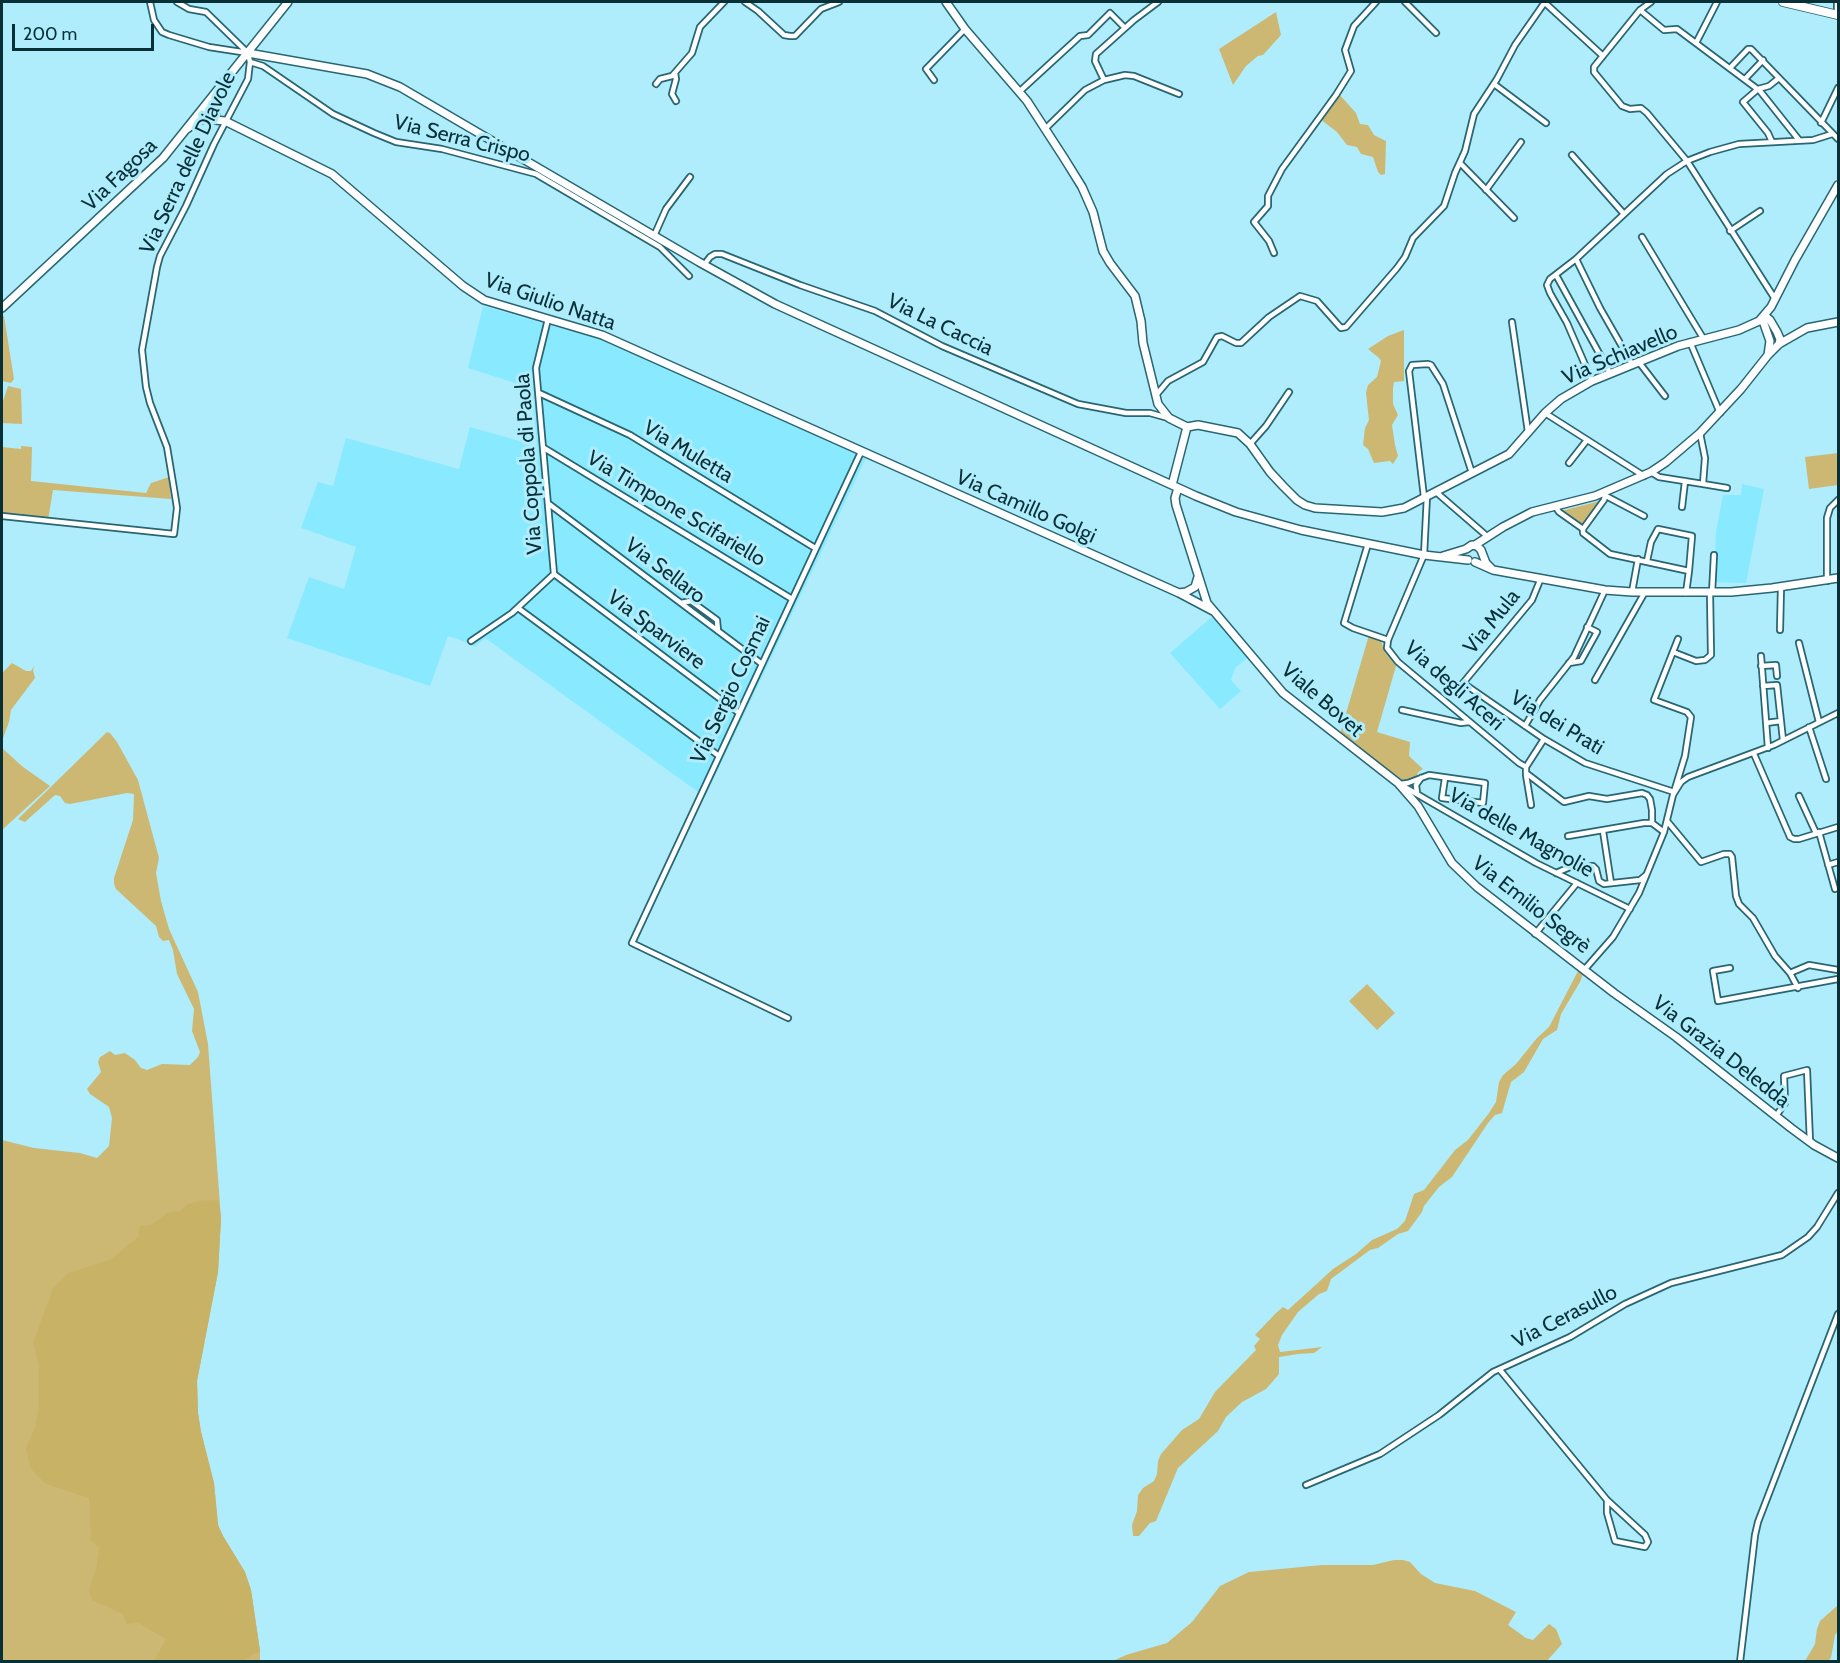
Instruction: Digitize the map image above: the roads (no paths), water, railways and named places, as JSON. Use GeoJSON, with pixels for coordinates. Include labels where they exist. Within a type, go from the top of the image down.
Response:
{"type":"FeatureCollection","features":[{"type":"Feature","properties":{"kind":"main road"},"geometry":{"type":"LineString","coordinates":[[1782,2],[1838,15]]}},
{"type":"Feature","properties":{"kind":"street"},"geometry":{"type":"LineString","coordinates":[[150,2],[154,20],[162,32],[169,35],[209,47],[367,74],[400,87],[704,265],[775,304],[1175,487],[1227,508],[1269,522],[1368,544],[1424,555],[1472,561],[1480,560],[1491,535]]}},
{"type":"Feature","properties":{"kind":"street"},"geometry":{"type":"LineString","coordinates":[[177,2],[189,9],[209,14],[248,53]]}},
{"type":"Feature","properties":{"kind":"street","name":"Via Fagosa"},"geometry":{"type":"LineString","coordinates":[[2,308],[163,158],[288,2]]}},
{"type":"Feature","properties":{"kind":"street"},"geometry":{"type":"LineString","coordinates":[[656,84],[660,79],[672,76],[688,58],[694,48],[700,27],[724,2]]}},
{"type":"Feature","properties":{"kind":"street"},"geometry":{"type":"LineString","coordinates":[[745,2],[784,35],[795,36],[820,9],[839,2]]}},
{"type":"Feature","properties":{"kind":"street"},"geometry":{"type":"LineString","coordinates":[[946,2],[965,29],[1019,92],[1045,129],[1082,187],[1093,212],[1103,251],[1135,296],[1142,321],[1143,343],[1158,404],[1169,418],[1187,428],[1175,487],[1175,498],[1203,594],[1213,611]]}},
{"type":"Feature","properties":{"kind":"street"},"geometry":{"type":"LineString","coordinates":[[1104,80],[1095,61],[1096,54],[1158,2]]}},
{"type":"Feature","properties":{"kind":"street"},"geometry":{"type":"LineString","coordinates":[[1274,253],[1269,241],[1254,222],[1269,206],[1268,196],[1282,169],[1351,71],[1344,50],[1354,26],[1376,2]]}},
{"type":"Feature","properties":{"kind":"street"},"geometry":{"type":"LineString","coordinates":[[1405,2],[1436,33]]}},
{"type":"Feature","properties":{"kind":"street"},"geometry":{"type":"LineString","coordinates":[[1157,394],[1168,381],[1203,362],[1217,337],[1222,336],[1241,343],[1269,317],[1300,296],[1317,301],[1341,327],[1346,327],[1382,288],[1405,257],[1413,238],[1444,206],[1469,138],[1474,114],[1494,84],[1515,45],[1545,2],[1603,56]]}},
{"type":"Feature","properties":{"kind":"street"},"geometry":{"type":"LineString","coordinates":[[1651,2],[1640,10],[1594,67],[1597,78],[1622,106],[1630,109],[1641,108],[1647,113],[1687,161],[1775,298]]}},
{"type":"Feature","properties":{"kind":"street"},"geometry":{"type":"LineString","coordinates":[[1696,43],[1717,2]]}},
{"type":"Feature","properties":{"kind":"street"},"geometry":{"type":"LineString","coordinates":[[1837,2],[1838,15]]}},
{"type":"Feature","properties":{"kind":"street"},"geometry":{"type":"LineString","coordinates":[[1640,10],[1664,30],[1677,28],[1758,89],[1799,140]]}},
{"type":"Feature","properties":{"kind":"street"},"geometry":{"type":"LineString","coordinates":[[1019,92],[1080,36],[1088,35],[1110,13],[1125,28]]}},
{"type":"Feature","properties":{"kind":"street"},"geometry":{"type":"LineString","coordinates":[[934,81],[926,69],[965,29]]}},
{"type":"Feature","properties":{"kind":"street"},"geometry":{"type":"LineString","coordinates":[[1730,68],[1748,49],[1751,49],[1839,139]]}},
{"type":"Feature","properties":{"kind":"street","name":"Via Serra delle Diavole"},"geometry":{"type":"LineString","coordinates":[[2,516],[174,534],[177,508],[167,447],[146,387],[142,350],[160,256],[225,121],[248,79],[250,62],[248,53]]}},
{"type":"Feature","properties":{"kind":"street"},"geometry":{"type":"LineString","coordinates":[[1745,79],[1763,60]]}},
{"type":"Feature","properties":{"kind":"street","name":"Via Serra Crispo"},"geometry":{"type":"LineString","coordinates":[[250,62],[263,66],[333,114],[396,142],[460,153],[536,174],[660,247],[689,276]]}},
{"type":"Feature","properties":{"kind":"street"},"geometry":{"type":"LineString","coordinates":[[675,73],[676,79],[672,94],[676,101]]}},
{"type":"Feature","properties":{"kind":"street"},"geometry":{"type":"LineString","coordinates":[[1045,129],[1085,90],[1104,80],[1125,75],[1134,76],[1179,94]]}},
{"type":"Feature","properties":{"kind":"street"},"geometry":{"type":"LineString","coordinates":[[1772,142],[1768,133],[1743,102],[1758,89],[1770,86],[1779,78]]}},
{"type":"Feature","properties":{"kind":"street"},"geometry":{"type":"LineString","coordinates":[[1494,84],[1546,123]]}},
{"type":"Feature","properties":{"kind":"street"},"geometry":{"type":"LineString","coordinates":[[215,116],[214,101],[222,86]]}},
{"type":"Feature","properties":{"kind":"street"},"geometry":{"type":"LineString","coordinates":[[1821,123],[1839,88]]}},
{"type":"Feature","properties":{"kind":"street"},"geometry":{"type":"LineString","coordinates":[[203,109],[215,116]]}},
{"type":"Feature","properties":{"kind":"street"},"geometry":{"type":"LineString","coordinates":[[187,129],[198,121],[215,116]]}},
{"type":"Feature","properties":{"kind":"street","name":"Via Giulio Natta"},"geometry":{"type":"LineString","coordinates":[[215,116],[332,174],[474,295],[494,304],[602,335],[861,452]]}},
{"type":"Feature","properties":{"kind":"street"},"geometry":{"type":"LineString","coordinates":[[1592,381],[1567,323],[1550,293],[1548,282],[1667,174],[1687,161],[1731,146],[1799,140],[1813,141],[1832,134]]}},
{"type":"Feature","properties":{"kind":"street"},"geometry":{"type":"LineString","coordinates":[[1486,190],[1521,142]]}},
{"type":"Feature","properties":{"kind":"street"},"geometry":{"type":"LineString","coordinates":[[1572,155],[1624,214]]}},
{"type":"Feature","properties":{"kind":"street"},"geometry":{"type":"LineString","coordinates":[[1460,163],[1514,218]]}},
{"type":"Feature","properties":{"kind":"street"},"geometry":{"type":"LineString","coordinates":[[654,236],[666,209],[690,177]]}},
{"type":"Feature","properties":{"kind":"street"},"geometry":{"type":"LineString","coordinates":[[1768,355],[1770,341],[1765,320],[1795,260],[1839,184]]}},
{"type":"Feature","properties":{"kind":"street"},"geometry":{"type":"LineString","coordinates":[[1730,231],[1760,212]]}},
{"type":"Feature","properties":{"kind":"street"},"geometry":{"type":"LineString","coordinates":[[1642,237],[1703,338]]}},
{"type":"Feature","properties":{"kind":"street","name":"Via La Caccia"},"geometry":{"type":"LineString","coordinates":[[704,265],[710,257],[722,254],[874,311],[942,346],[1077,404],[1126,413],[1150,413],[1169,418]]}},
{"type":"Feature","properties":{"kind":"street"},"geometry":{"type":"LineString","coordinates":[[1576,259],[1600,308],[1635,363],[1665,396]]}},
{"type":"Feature","properties":{"kind":"street"},"geometry":{"type":"LineString","coordinates":[[1556,274],[1610,373]]}},
{"type":"Feature","properties":{"kind":"street","name":"Via Coppola di Paola"},"geometry":{"type":"LineString","coordinates":[[471,641],[518,608],[554,574],[536,368],[548,319]]}},
{"type":"Feature","properties":{"kind":"street"},"geometry":{"type":"LineString","coordinates":[[1765,320],[1777,332],[1792,335]]}},
{"type":"Feature","properties":{"kind":"street","name":"Via Schiavello"},"geometry":{"type":"LineString","coordinates":[[1187,428],[1198,425],[1238,433],[1297,500],[1315,508],[1382,513],[1404,508],[1509,454],[1545,413],[1561,399],[1592,381],[1690,342],[1739,330],[1765,320]]}},
{"type":"Feature","properties":{"kind":"street"},"geometry":{"type":"LineString","coordinates":[[1512,322],[1528,432]]}},
{"type":"Feature","properties":{"kind":"street"},"geometry":{"type":"LineString","coordinates":[[1440,556],[1475,546],[1516,519],[1532,512],[1606,494],[1647,474],[1666,462],[1700,433],[1778,345],[1792,335],[1816,325],[1839,322]]}},
{"type":"Feature","properties":{"kind":"street"},"geometry":{"type":"LineString","coordinates":[[1777,332],[1780,339],[1778,345]]}},
{"type":"Feature","properties":{"kind":"street"},"geometry":{"type":"LineString","coordinates":[[1770,341],[1778,345]]}},
{"type":"Feature","properties":{"kind":"street"},"geometry":{"type":"LineString","coordinates":[[1690,342],[1720,412]]}},
{"type":"Feature","properties":{"kind":"street"},"geometry":{"type":"LineString","coordinates":[[1424,555],[1426,497],[1409,371],[1412,365],[1428,364],[1434,368],[1443,384],[1472,473]]}},
{"type":"Feature","properties":{"kind":"street"},"geometry":{"type":"LineString","coordinates":[[1250,444],[1266,426],[1288,392]]}},
{"type":"Feature","properties":{"kind":"street","name":"Via Muletta"},"geometry":{"type":"LineString","coordinates":[[539,393],[630,435],[815,548]]}},
{"type":"Feature","properties":{"kind":"street"},"geometry":{"type":"LineString","coordinates":[[1545,413],[1647,474],[1727,488]]}},
{"type":"Feature","properties":{"kind":"street"},"geometry":{"type":"LineString","coordinates":[[1700,433],[1705,458],[1703,484]]}},
{"type":"Feature","properties":{"kind":"street"},"geometry":{"type":"LineString","coordinates":[[1569,463],[1587,440]]}},
{"type":"Feature","properties":{"kind":"street","name":"Via Timpone Scifariello"},"geometry":{"type":"LineString","coordinates":[[544,448],[792,599]]}},
{"type":"Feature","properties":{"kind":"street","name":"Via Sergio Cosmai"},"geometry":{"type":"LineString","coordinates":[[788,1018],[632,943],[861,452]]}},
{"type":"Feature","properties":{"kind":"street","name":"Via Camillo Golgi"},"geometry":{"type":"LineString","coordinates":[[861,452],[1179,593],[1213,611]]}},
{"type":"Feature","properties":{"kind":"street"},"geometry":{"type":"LineString","coordinates":[[1682,507],[1685,481]]}},
{"type":"Feature","properties":{"kind":"street"},"geometry":{"type":"LineString","coordinates":[[1436,492],[1491,535]]}},
{"type":"Feature","properties":{"kind":"street"},"geometry":{"type":"LineString","coordinates":[[1606,494],[1644,516]]}},
{"type":"Feature","properties":{"kind":"street"},"geometry":{"type":"LineString","coordinates":[[1606,494],[1582,533],[1610,554],[1689,571]]}},
{"type":"Feature","properties":{"kind":"street"},"geometry":{"type":"LineString","coordinates":[[1827,581],[1827,518],[1830,508],[1839,500]]}},
{"type":"Feature","properties":{"kind":"street","name":"Via Sellaro"},"geometry":{"type":"LineString","coordinates":[[549,504],[762,664]]}},
{"type":"Feature","properties":{"kind":"street"},"geometry":{"type":"LineString","coordinates":[[1555,506],[1559,512],[1583,529]]}},
{"type":"Feature","properties":{"kind":"street"},"geometry":{"type":"LineString","coordinates":[[1647,561],[1651,542],[1658,529],[1692,536],[1686,593]]}},
{"type":"Feature","properties":{"kind":"street"},"geometry":{"type":"LineString","coordinates":[[1368,544],[1344,623],[1388,640]]}},
{"type":"Feature","properties":{"kind":"street"},"geometry":{"type":"LineString","coordinates":[[1475,546],[1479,548],[1486,563],[1493,570]]}},
{"type":"Feature","properties":{"kind":"street"},"geometry":{"type":"LineString","coordinates":[[1466,549],[1465,556],[1493,570],[1605,590],[1711,593],[1781,587],[1839,578]]}},
{"type":"Feature","properties":{"kind":"street","name":"Via degli Aceri"},"geometry":{"type":"LineString","coordinates":[[1424,555],[1388,640],[1387,648],[1398,662],[1526,767]]}},
{"type":"Feature","properties":{"kind":"street"},"geometry":{"type":"LineString","coordinates":[[1673,652],[1696,661],[1706,660],[1712,655],[1711,593],[1714,555]]}},
{"type":"Feature","properties":{"kind":"street"},"geometry":{"type":"LineString","coordinates":[[1632,592],[1638,560]]}},
{"type":"Feature","properties":{"kind":"street","name":"Via Sparviere"},"geometry":{"type":"LineString","coordinates":[[554,574],[739,713]]}},
{"type":"Feature","properties":{"kind":"street"},"geometry":{"type":"LineString","coordinates":[[1179,593],[1195,587],[1198,574]]}},
{"type":"Feature","properties":{"kind":"street","name":"Via Mula"},"geometry":{"type":"LineString","coordinates":[[1463,683],[1532,600],[1541,578]]}},
{"type":"Feature","properties":{"kind":"street"},"geometry":{"type":"LineString","coordinates":[[1780,630],[1781,587]]}},
{"type":"Feature","properties":{"kind":"street"},"geometry":{"type":"LineString","coordinates":[[1525,726],[1540,700],[1569,663],[1605,590]]}},
{"type":"Feature","properties":{"kind":"street"},"geometry":{"type":"LineString","coordinates":[[1595,680],[1645,592]]}},
{"type":"Feature","properties":{"kind":"street"},"geometry":{"type":"LineString","coordinates":[[680,603],[691,601],[717,620],[718,631]]}},
{"type":"Feature","properties":{"kind":"street"},"geometry":{"type":"LineString","coordinates":[[518,608],[719,756]]}},
{"type":"Feature","properties":{"kind":"street","name":"Viale Bovet"},"geometry":{"type":"LineString","coordinates":[[1213,611],[1283,693],[1398,783],[1418,806]]}},
{"type":"Feature","properties":{"kind":"street"},"geometry":{"type":"LineString","coordinates":[[1569,663],[1581,662],[1597,632],[1587,627]]}},
{"type":"Feature","properties":{"kind":"street"},"geometry":{"type":"LineString","coordinates":[[1585,969],[1613,937],[1630,909],[1648,873],[1664,832],[1685,756],[1691,717],[1687,712],[1654,700],[1678,639]]}},
{"type":"Feature","properties":{"kind":"street"},"geometry":{"type":"LineString","coordinates":[[1799,643],[1819,722]]}},
{"type":"Feature","properties":{"kind":"street"},"geometry":{"type":"LineString","coordinates":[[1761,656],[1768,748]]}},
{"type":"Feature","properties":{"kind":"street"},"geometry":{"type":"LineString","coordinates":[[1761,666],[1776,665],[1777,676]]}},
{"type":"Feature","properties":{"kind":"street","name":"Via dei Prati"},"geometry":{"type":"LineString","coordinates":[[1463,683],[1544,739],[1585,763],[1674,792]]}},
{"type":"Feature","properties":{"kind":"street"},"geometry":{"type":"LineString","coordinates":[[1763,686],[1778,685],[1783,740]]}},
{"type":"Feature","properties":{"kind":"street"},"geometry":{"type":"LineString","coordinates":[[1402,710],[1461,723],[1469,722]]}},
{"type":"Feature","properties":{"kind":"street"},"geometry":{"type":"LineString","coordinates":[[1674,792],[1688,777],[1754,754],[1839,713]]}},
{"type":"Feature","properties":{"kind":"street"},"geometry":{"type":"LineString","coordinates":[[1766,723],[1781,722]]}},
{"type":"Feature","properties":{"kind":"street"},"geometry":{"type":"LineString","coordinates":[[1809,727],[1826,779]]}},
{"type":"Feature","properties":{"kind":"street"},"geometry":{"type":"LineString","coordinates":[[1531,805],[1526,767],[1544,739]]}},
{"type":"Feature","properties":{"kind":"street"},"geometry":{"type":"LineString","coordinates":[[1754,754],[1790,837],[1799,839],[1839,827]]}},
{"type":"Feature","properties":{"kind":"street"},"geometry":{"type":"LineString","coordinates":[[1526,773],[1564,802],[1589,796],[1607,799],[1642,793],[1650,800],[1652,823]]}},
{"type":"Feature","properties":{"kind":"street"},"geometry":{"type":"LineString","coordinates":[[1398,783],[1408,783],[1429,775],[1485,783],[1482,803],[1442,798],[1445,778]]}},
{"type":"Feature","properties":{"kind":"street"},"geometry":{"type":"LineString","coordinates":[[1417,793],[1416,785],[1423,776]]}},
{"type":"Feature","properties":{"kind":"street","name":"Via delle Magnolie"},"geometry":{"type":"LineString","coordinates":[[1398,783],[1556,873],[1630,909]]}},
{"type":"Feature","properties":{"kind":"street"},"geometry":{"type":"LineString","coordinates":[[1798,796],[1817,833],[1835,889]]}},
{"type":"Feature","properties":{"kind":"street"},"geometry":{"type":"LineString","coordinates":[[1418,806],[1420,801],[1434,803]]}},
{"type":"Feature","properties":{"kind":"street","name":"Via Emilio Segrè"},"geometry":{"type":"LineString","coordinates":[[1418,806],[1456,868],[1535,933],[1585,969]]}},
{"type":"Feature","properties":{"kind":"street"},"geometry":{"type":"LineString","coordinates":[[1667,821],[1701,862],[1730,854],[1739,904],[1754,918],[1775,956],[1790,973],[1798,987]]}},
{"type":"Feature","properties":{"kind":"street"},"geometry":{"type":"LineString","coordinates":[[1568,836],[1644,823],[1652,823],[1664,832]]}},
{"type":"Feature","properties":{"kind":"street"},"geometry":{"type":"LineString","coordinates":[[1604,831],[1611,883]]}},
{"type":"Feature","properties":{"kind":"street"},"geometry":{"type":"LineString","coordinates":[[1828,865],[1839,862]]}},
{"type":"Feature","properties":{"kind":"street"},"geometry":{"type":"LineString","coordinates":[[1556,873],[1570,867],[1593,866],[1599,881],[1604,884],[1640,880],[1648,873]]}},
{"type":"Feature","properties":{"kind":"street"},"geometry":{"type":"LineString","coordinates":[[1535,933],[1577,883]]}},
{"type":"Feature","properties":{"kind":"street"},"geometry":{"type":"LineString","coordinates":[[1790,973],[1809,965],[1839,970]]}},
{"type":"Feature","properties":{"kind":"street"},"geometry":{"type":"LineString","coordinates":[[1730,968],[1713,971],[1718,1001],[1839,979]]}},
{"type":"Feature","properties":{"kind":"street","name":"Via Grazia Deledda"},"geometry":{"type":"LineString","coordinates":[[1585,969],[1810,1142],[1839,1158]]}},
{"type":"Feature","properties":{"kind":"street"},"geometry":{"type":"LineString","coordinates":[[1776,1116],[1785,1103],[1784,1076],[1807,1070],[1810,1142]]}},
{"type":"Feature","properties":{"kind":"street","name":"Via Cerasullo"},"geometry":{"type":"LineString","coordinates":[[1306,1485],[1380,1454],[1439,1415],[1478,1383],[1570,1337],[1625,1304],[1671,1283],[1782,1255],[1808,1237],[1839,1193]]}},
{"type":"Feature","properties":{"kind":"street"},"geometry":{"type":"LineString","coordinates":[[1740,1662],[1758,1522],[1839,1314]]}},
{"type":"Feature","properties":{"kind":"street"},"geometry":{"type":"LineString","coordinates":[[1500,1370],[1607,1500],[1645,1535],[1648,1542],[1645,1547],[1615,1541],[1607,1513],[1607,1500]]}}]}
